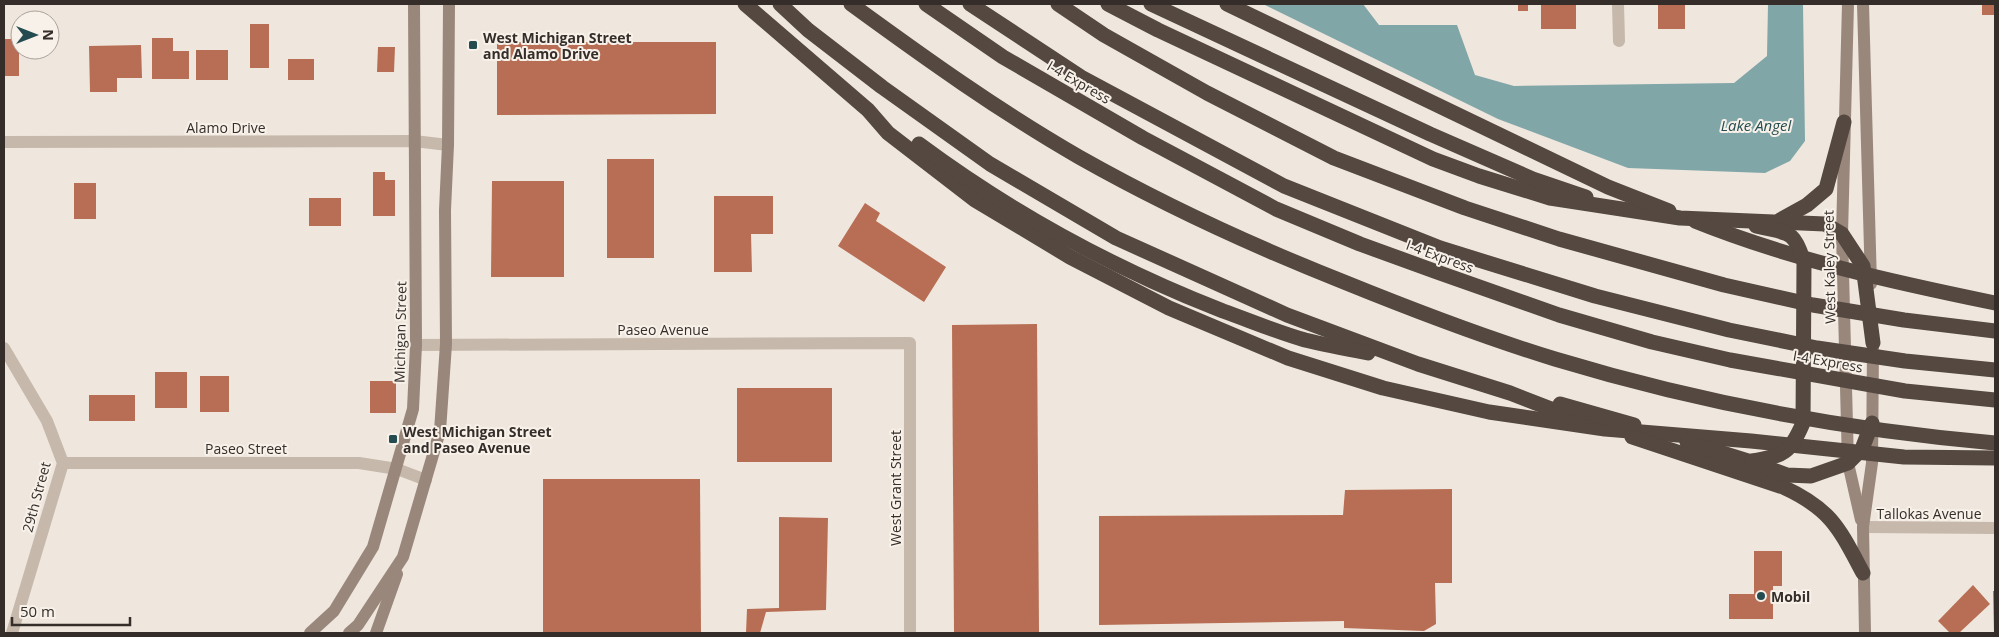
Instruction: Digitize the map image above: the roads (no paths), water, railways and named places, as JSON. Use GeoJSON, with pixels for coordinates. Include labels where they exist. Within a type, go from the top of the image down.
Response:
{"type":"FeatureCollection","features":[{"type":"Feature","properties":{"kind":"highway"},"geometry":{"type":"LineString","coordinates":[[745,4],[868,110],[888,133],[975,200],[1070,257],[1169,308],[1288,358],[1383,388],[1489,412],[1605,429],[1751,441],[1904,457],[1995,458]]}},
{"type":"Feature","properties":{"kind":"highway"},"geometry":{"type":"LineString","coordinates":[[780,4],[808,30],[882,87],[990,164],[1116,238],[1287,315],[1418,364],[1510,393],[1582,421],[1783,486],[1806,497],[1822,509],[1835,524],[1863,573]]}},
{"type":"Feature","properties":{"kind":"highway"},"geometry":{"type":"LineString","coordinates":[[852,4],[919,54],[998,108],[1080,157],[1235,236],[1386,299],[1537,353],[1632,380],[1727,402],[1820,420],[1995,443]]}},
{"type":"Feature","properties":{"kind":"highway","name":"I-4 Express"},"geometry":{"type":"LineString","coordinates":[[926,4],[1011,62],[1143,138],[1276,209],[1360,244],[1559,315],[1652,342],[1730,360],[1905,391],[1995,400]]}},
{"type":"Feature","properties":{"kind":"highway","name":"I-4 Express"},"geometry":{"type":"LineString","coordinates":[[970,4],[1081,78],[1284,186],[1440,248],[1595,296],[1729,330],[1817,348],[1906,361],[1995,370]]}},
{"type":"Feature","properties":{"kind":"highway"},"geometry":{"type":"LineString","coordinates":[[1058,4],[1104,35],[1199,88],[1334,158],[1465,208],[1559,239],[1724,285],[1814,305],[1904,320],[1995,331]]}},
{"type":"Feature","properties":{"kind":"highway"},"geometry":{"type":"LineString","coordinates":[[1108,4],[1158,30],[1433,159],[1479,176],[1550,198],[1680,218],[1780,220],[1825,224],[1842,234],[1863,266],[1873,343]]}},
{"type":"Feature","properties":{"kind":"highway"},"geometry":{"type":"LineString","coordinates":[[1151,4],[1533,179],[1627,211]]}},
{"type":"Feature","properties":{"kind":"highway"},"geometry":{"type":"LineString","coordinates":[[1227,4],[1608,187],[1744,241],[1814,262],[1995,303]]}},
{"type":"Feature","properties":{"kind":"highway"},"geometry":{"type":"LineString","coordinates":[[868,110],[892,124],[963,177],[1002,202],[1169,290],[1300,338],[1418,364]]}},
{"type":"Feature","properties":{"kind":"highway"},"geometry":{"type":"LineString","coordinates":[[1780,220],[1807,205],[1826,189],[1844,122]]}},
{"type":"Feature","properties":{"kind":"highway"},"geometry":{"type":"LineString","coordinates":[[1730,219],[1789,234],[1796,240],[1804,263],[1803,423],[1794,444],[1776,457],[1751,462]]}},
{"type":"Feature","properties":{"kind":"highway"},"geometry":{"type":"LineString","coordinates":[[1510,393],[1585,410],[1751,462],[1787,476],[1811,476],[1848,463],[1862,449],[1872,423]]}},
{"type":"Feature","properties":{"kind":"main road","name":"Michigan Street"},"geometry":{"type":"LineString","coordinates":[[310,633],[334,611],[373,548],[413,409],[416,346],[414,4]]}},
{"type":"Feature","properties":{"kind":"main road"},"geometry":{"type":"LineString","coordinates":[[376,633],[403,557],[440,431],[446,344],[445,210],[448,145],[449,4]]}},
{"type":"Feature","properties":{"kind":"main road","name":"West Kaley Street"},"geometry":{"type":"LineString","coordinates":[[1848,4],[1842,234],[1848,463],[1863,527]]}},
{"type":"Feature","properties":{"kind":"main road","name":"West Kaley Street"},"geometry":{"type":"LineString","coordinates":[[1862,4],[1873,343],[1872,463],[1863,527],[1865,633]]}},
{"type":"Feature","properties":{"kind":"main road"},"geometry":{"type":"LineString","coordinates":[[350,633],[358,625],[403,557]]}},
{"type":"Feature","properties":{"kind":"street"},"geometry":{"type":"LineString","coordinates":[[1618,4],[1619,41]]}},
{"type":"Feature","properties":{"kind":"street","name":"Alamo Drive"},"geometry":{"type":"LineString","coordinates":[[4,142],[414,141],[448,145]]}},
{"type":"Feature","properties":{"kind":"street","name":"Paseo Avenue"},"geometry":{"type":"LineString","coordinates":[[416,346],[446,344],[910,343]]}},
{"type":"Feature","properties":{"kind":"street","name":"West Grant Street"},"geometry":{"type":"LineString","coordinates":[[910,343],[910,633]]}},
{"type":"Feature","properties":{"kind":"street","name":"29th Street"},"geometry":{"type":"LineString","coordinates":[[4,348],[47,421],[63,462],[12,633]]}},
{"type":"Feature","properties":{"kind":"street","name":"Paseo Street"},"geometry":{"type":"LineString","coordinates":[[63,462],[359,463],[397,470],[426,480]]}},
{"type":"Feature","properties":{"kind":"street","name":"Tallokas Avenue"},"geometry":{"type":"LineString","coordinates":[[1863,527],[1995,528]]}},
{"type":"Feature","properties":{"kind":"water","name":"Lake Angel"},"geometry":{"type":"Polygon","coordinates":[[[1263,4],[1363,4],[1379,25],[1457,25],[1475,75],[1514,86],[1734,83],[1767,56],[1768,4],[1803,4],[1805,141],[1790,161],[1765,173],[1628,168],[1498,119],[1263,4]]]}},
{"type":"Feature","properties":{"kind":"place","name":"West Michigan Street and Alamo Drive"},"geometry":{"type":"Point","coordinates":[473,45]}},
{"type":"Feature","properties":{"kind":"place","name":"West Michigan Street and Paseo Avenue"},"geometry":{"type":"Point","coordinates":[393,439]}},
{"type":"Feature","properties":{"kind":"place","name":"Mobil"},"geometry":{"type":"Point","coordinates":[1761,596]}}]}
